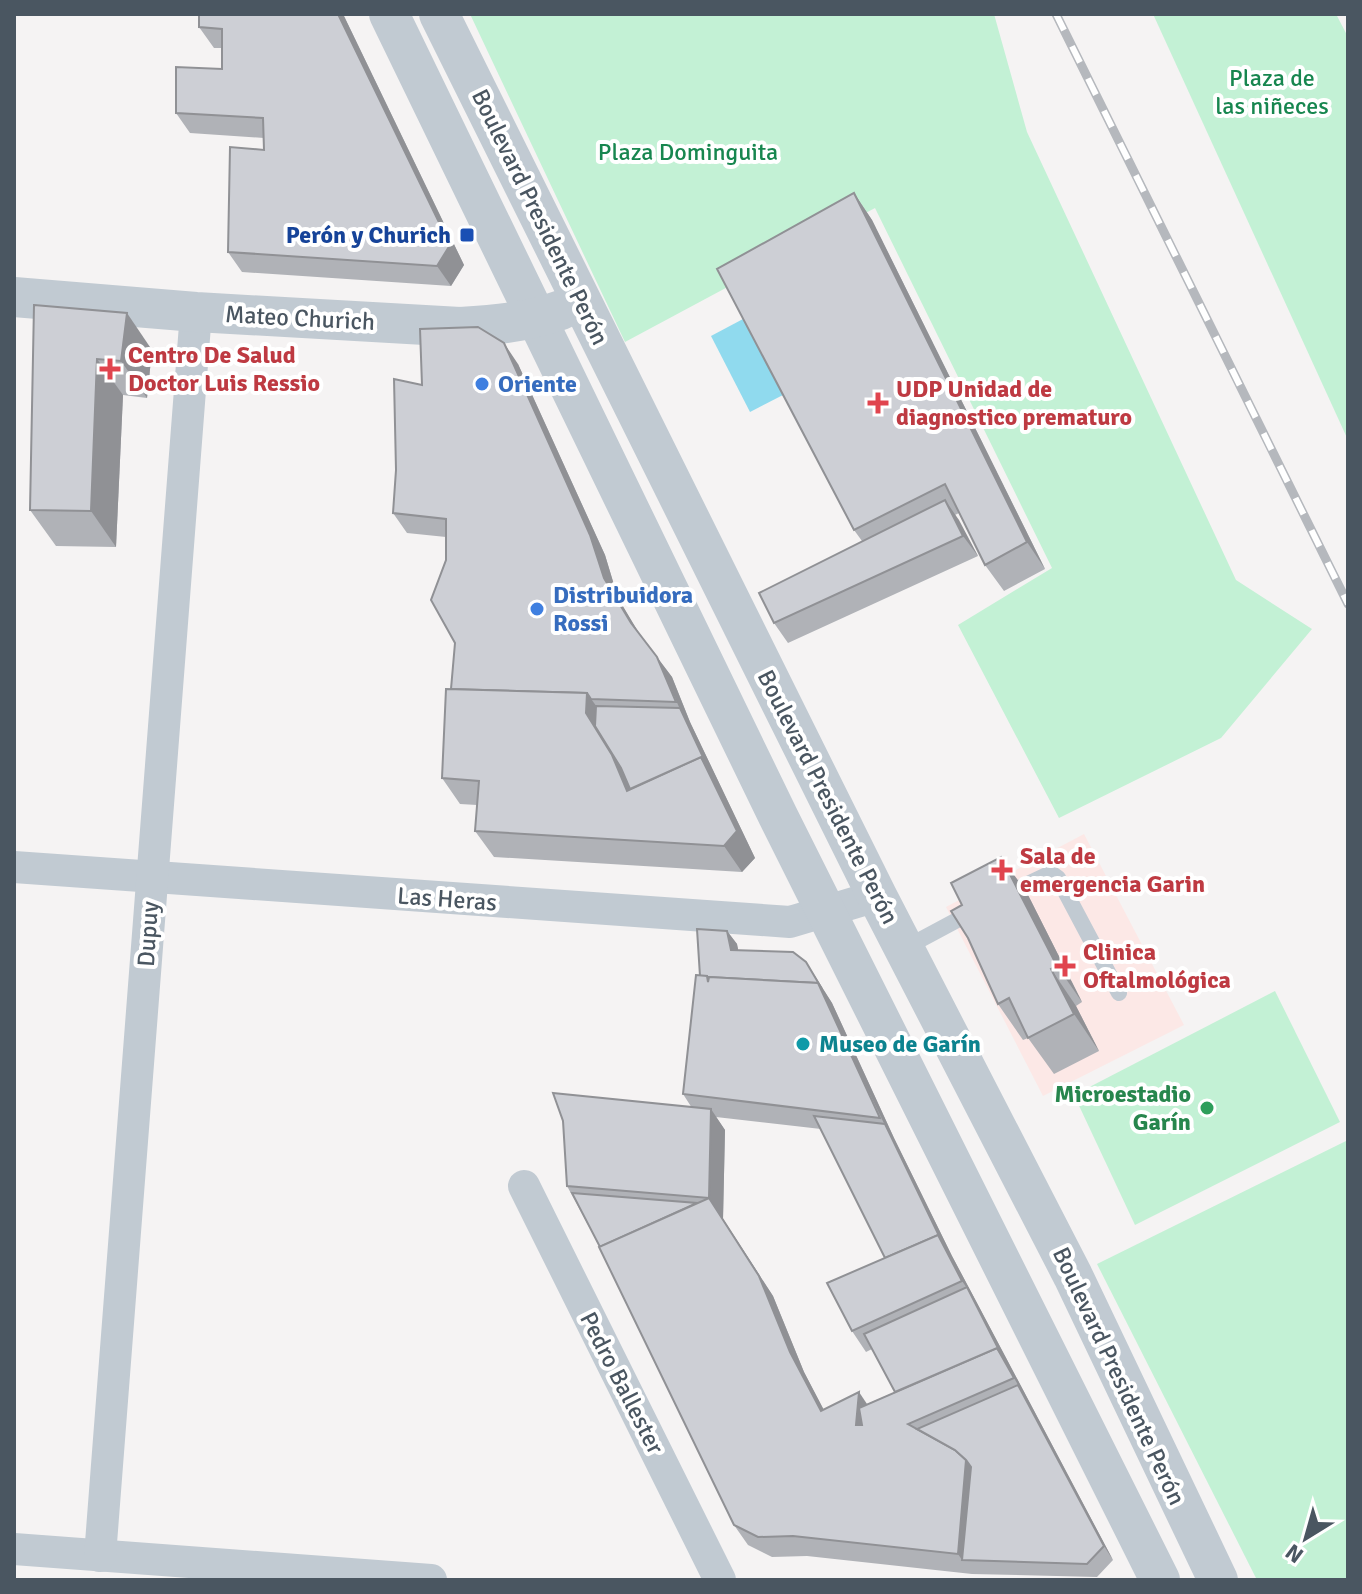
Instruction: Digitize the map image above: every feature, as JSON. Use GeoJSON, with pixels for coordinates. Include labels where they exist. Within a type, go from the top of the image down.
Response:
{"type":"FeatureCollection","features":[{"type":"Feature","properties":{"kind":"street","name":"Boulevard Presidente Perón"},"geometry":{"type":"LineString","coordinates":[[389,14],[538,318],[638,532],[1160,1580]]}},
{"type":"Feature","properties":{"kind":"street","name":"Boulevard Presidente Perón"},"geometry":{"type":"LineString","coordinates":[[439,14],[877,896],[1073,1276],[1218,1580]]}},
{"type":"Feature","properties":{"kind":"street","name":"Mateo Churich"},"geometry":{"type":"LineString","coordinates":[[14,297],[196,312],[460,327],[538,318],[583,301]]}},
{"type":"Feature","properties":{"kind":"street","name":"Dupuy"},"geometry":{"type":"LineString","coordinates":[[100,1556],[196,312]]}},
{"type":"Feature","properties":{"kind":"street","name":"Las Heras"},"geometry":{"type":"LineString","coordinates":[[14,867],[790,922],[877,896]]}},
{"type":"Feature","properties":{"kind":"street","name":"Pedro Ballester"},"geometry":{"type":"LineString","coordinates":[[524,1186],[720,1580]]}},
{"type":"Feature","properties":{"kind":"street"},"geometry":{"type":"LineString","coordinates":[[14,1549],[256,1574],[431,1580]]}},
{"type":"Feature","properties":{"kind":"lane"},"geometry":{"type":"LineString","coordinates":[[905,948],[1051,873],[1064,886],[1119,993]]}},
{"type":"Feature","properties":{"kind":"shaded area","name":"Clinica Oftalmológica"},"geometry":{"type":"Polygon","coordinates":[[[1084,834],[1184,1025],[1043,1096],[946,907],[1084,834]]]}},
{"type":"Feature","properties":{"kind":"green space","name":"Plaza Dominguita"},"geometry":{"type":"Polygon","coordinates":[[[470,14],[994,14],[1027,132],[1236,580],[1312,629],[1221,738],[1059,818],[958,625],[1052,568],[875,208],[625,342],[470,14]]]}},
{"type":"Feature","properties":{"kind":"green space","name":"Plaza de las niñeces"},"geometry":{"type":"Polygon","coordinates":[[[1153,14],[1336,14],[1348,37],[1348,440],[1153,14]]]}},
{"type":"Feature","properties":{"kind":"green space","name":"Microestadio Garín"},"geometry":{"type":"Polygon","coordinates":[[[1275,991],[1340,1122],[1135,1225],[1074,1095],[1275,991]]]}},
{"type":"Feature","properties":{"kind":"green space"},"geometry":{"type":"Polygon","coordinates":[[[1348,1140],[1348,1580],[1257,1580],[1097,1264],[1348,1140]]]}},
{"type":"Feature","properties":{"kind":"water"},"geometry":{"type":"Polygon","coordinates":[[[743,319],[783,395],[750,412],[711,336],[743,319]]]}},
{"type":"Feature","properties":{"kind":"building"},"geometry":{"type":"Polygon","coordinates":[[[199,14],[338,14],[450,245],[437,266],[228,252],[230,147],[264,150],[263,118],[176,113],[176,67],[222,69],[222,29],[199,27],[199,14]]]}},
{"type":"Feature","properties":{"kind":"building","name":"UDP Unidad de diagnostico prematuro"},"geometry":{"type":"Polygon","coordinates":[[[854,193],[1027,542],[985,565],[945,484],[854,530],[717,269],[854,193]]]}},
{"type":"Feature","properties":{"kind":"building"},"geometry":{"type":"Polygon","coordinates":[[[34,305],[127,313],[121,361],[97,359],[91,511],[30,510],[34,305]]]}},
{"type":"Feature","properties":{"kind":"building"},"geometry":{"type":"Polygon","coordinates":[[[478,327],[504,343],[590,535],[604,578],[631,623],[657,657],[676,702],[591,699],[587,693],[451,689],[455,643],[431,600],[446,560],[446,519],[393,513],[396,470],[394,379],[422,385],[420,329],[478,327]]]}},
{"type":"Feature","properties":{"kind":"building"},"geometry":{"type":"Polygon","coordinates":[[[945,500],[963,536],[774,623],[759,593],[945,500]]]}},
{"type":"Feature","properties":{"kind":"building"},"geometry":{"type":"Polygon","coordinates":[[[446,689],[587,693],[586,713],[612,755],[627,791],[701,757],[737,831],[724,846],[475,831],[479,781],[442,778],[446,689]]]}},
{"type":"Feature","properties":{"kind":"building"},"geometry":{"type":"Polygon","coordinates":[[[596,706],[680,708],[709,770],[701,757],[630,789],[595,726],[596,706]]]}},
{"type":"Feature","properties":{"kind":"building"},"geometry":{"type":"Polygon","coordinates":[[[1001,857],[1057,966],[1051,969],[1074,1014],[1028,1038],[1009,998],[998,1004],[968,938],[951,911],[962,905],[951,883],[1001,857]]]}},
{"type":"Feature","properties":{"kind":"building"},"geometry":{"type":"Polygon","coordinates":[[[697,929],[727,931],[731,950],[793,952],[806,962],[822,989],[818,983],[700,976],[697,929]]]}},
{"type":"Feature","properties":{"kind":"building"},"geometry":{"type":"Polygon","coordinates":[[[696,975],[707,976],[708,982],[709,977],[818,983],[880,1118],[683,1094],[696,975]]]}},
{"type":"Feature","properties":{"kind":"building"},"geometry":{"type":"Polygon","coordinates":[[[553,1093],[711,1109],[709,1198],[567,1186],[563,1121],[553,1093]]]}},
{"type":"Feature","properties":{"kind":"building"},"geometry":{"type":"Polygon","coordinates":[[[814,1116],[885,1124],[942,1242],[938,1235],[885,1258],[814,1116]]]}},
{"type":"Feature","properties":{"kind":"building"},"geometry":{"type":"Polygon","coordinates":[[[572,1193],[697,1203],[600,1247],[572,1193]]]}},
{"type":"Feature","properties":{"kind":"building"},"geometry":{"type":"Polygon","coordinates":[[[709,1198],[759,1276],[790,1352],[821,1411],[859,1392],[856,1425],[862,1425],[859,1408],[997,1348],[1014,1378],[908,1424],[955,1450],[966,1460],[958,1554],[793,1536],[758,1537],[734,1525],[599,1247],[709,1198]]]}},
{"type":"Feature","properties":{"kind":"building"},"geometry":{"type":"Polygon","coordinates":[[[938,1235],[962,1281],[852,1331],[827,1283],[938,1235]]]}},
{"type":"Feature","properties":{"kind":"building"},"geometry":{"type":"Polygon","coordinates":[[[967,1287],[1001,1354],[997,1348],[895,1392],[864,1334],[967,1287]]]}},
{"type":"Feature","properties":{"kind":"building"},"geometry":{"type":"Polygon","coordinates":[[[1018,1385],[1104,1546],[1087,1564],[962,1560],[971,1467],[955,1450],[917,1429],[1018,1385]]]}},
{"type":"Feature","properties":{"kind":"railway"},"geometry":{"type":"LineString","coordinates":[[1056,14],[1348,604]]}},
{"type":"Feature","properties":{"kind":"place","name":"Perón y Churich"},"geometry":{"type":"Point","coordinates":[467,235]}},
{"type":"Feature","properties":{"kind":"place","name":"Centro De Salud Doctor Luis Ressio"},"geometry":{"type":"Point","coordinates":[110,369]}},
{"type":"Feature","properties":{"kind":"place","name":"Oriente"},"geometry":{"type":"Point","coordinates":[482,384]}},
{"type":"Feature","properties":{"kind":"place","name":"UDP Unidad de diagnostico prematuro"},"geometry":{"type":"Point","coordinates":[878,403]}},
{"type":"Feature","properties":{"kind":"place","name":"Distribuidora Rossi"},"geometry":{"type":"Point","coordinates":[537,609]}},
{"type":"Feature","properties":{"kind":"place","name":"Sala de emergencia Garin"},"geometry":{"type":"Point","coordinates":[1002,870]}},
{"type":"Feature","properties":{"kind":"place","name":"Clinica Oftalmológica"},"geometry":{"type":"Point","coordinates":[1065,966]}},
{"type":"Feature","properties":{"kind":"place","name":"Museo de Garín"},"geometry":{"type":"Point","coordinates":[803,1044]}},
{"type":"Feature","properties":{"kind":"place","name":"Microestadio Garín"},"geometry":{"type":"Point","coordinates":[1207,1108]}}]}
